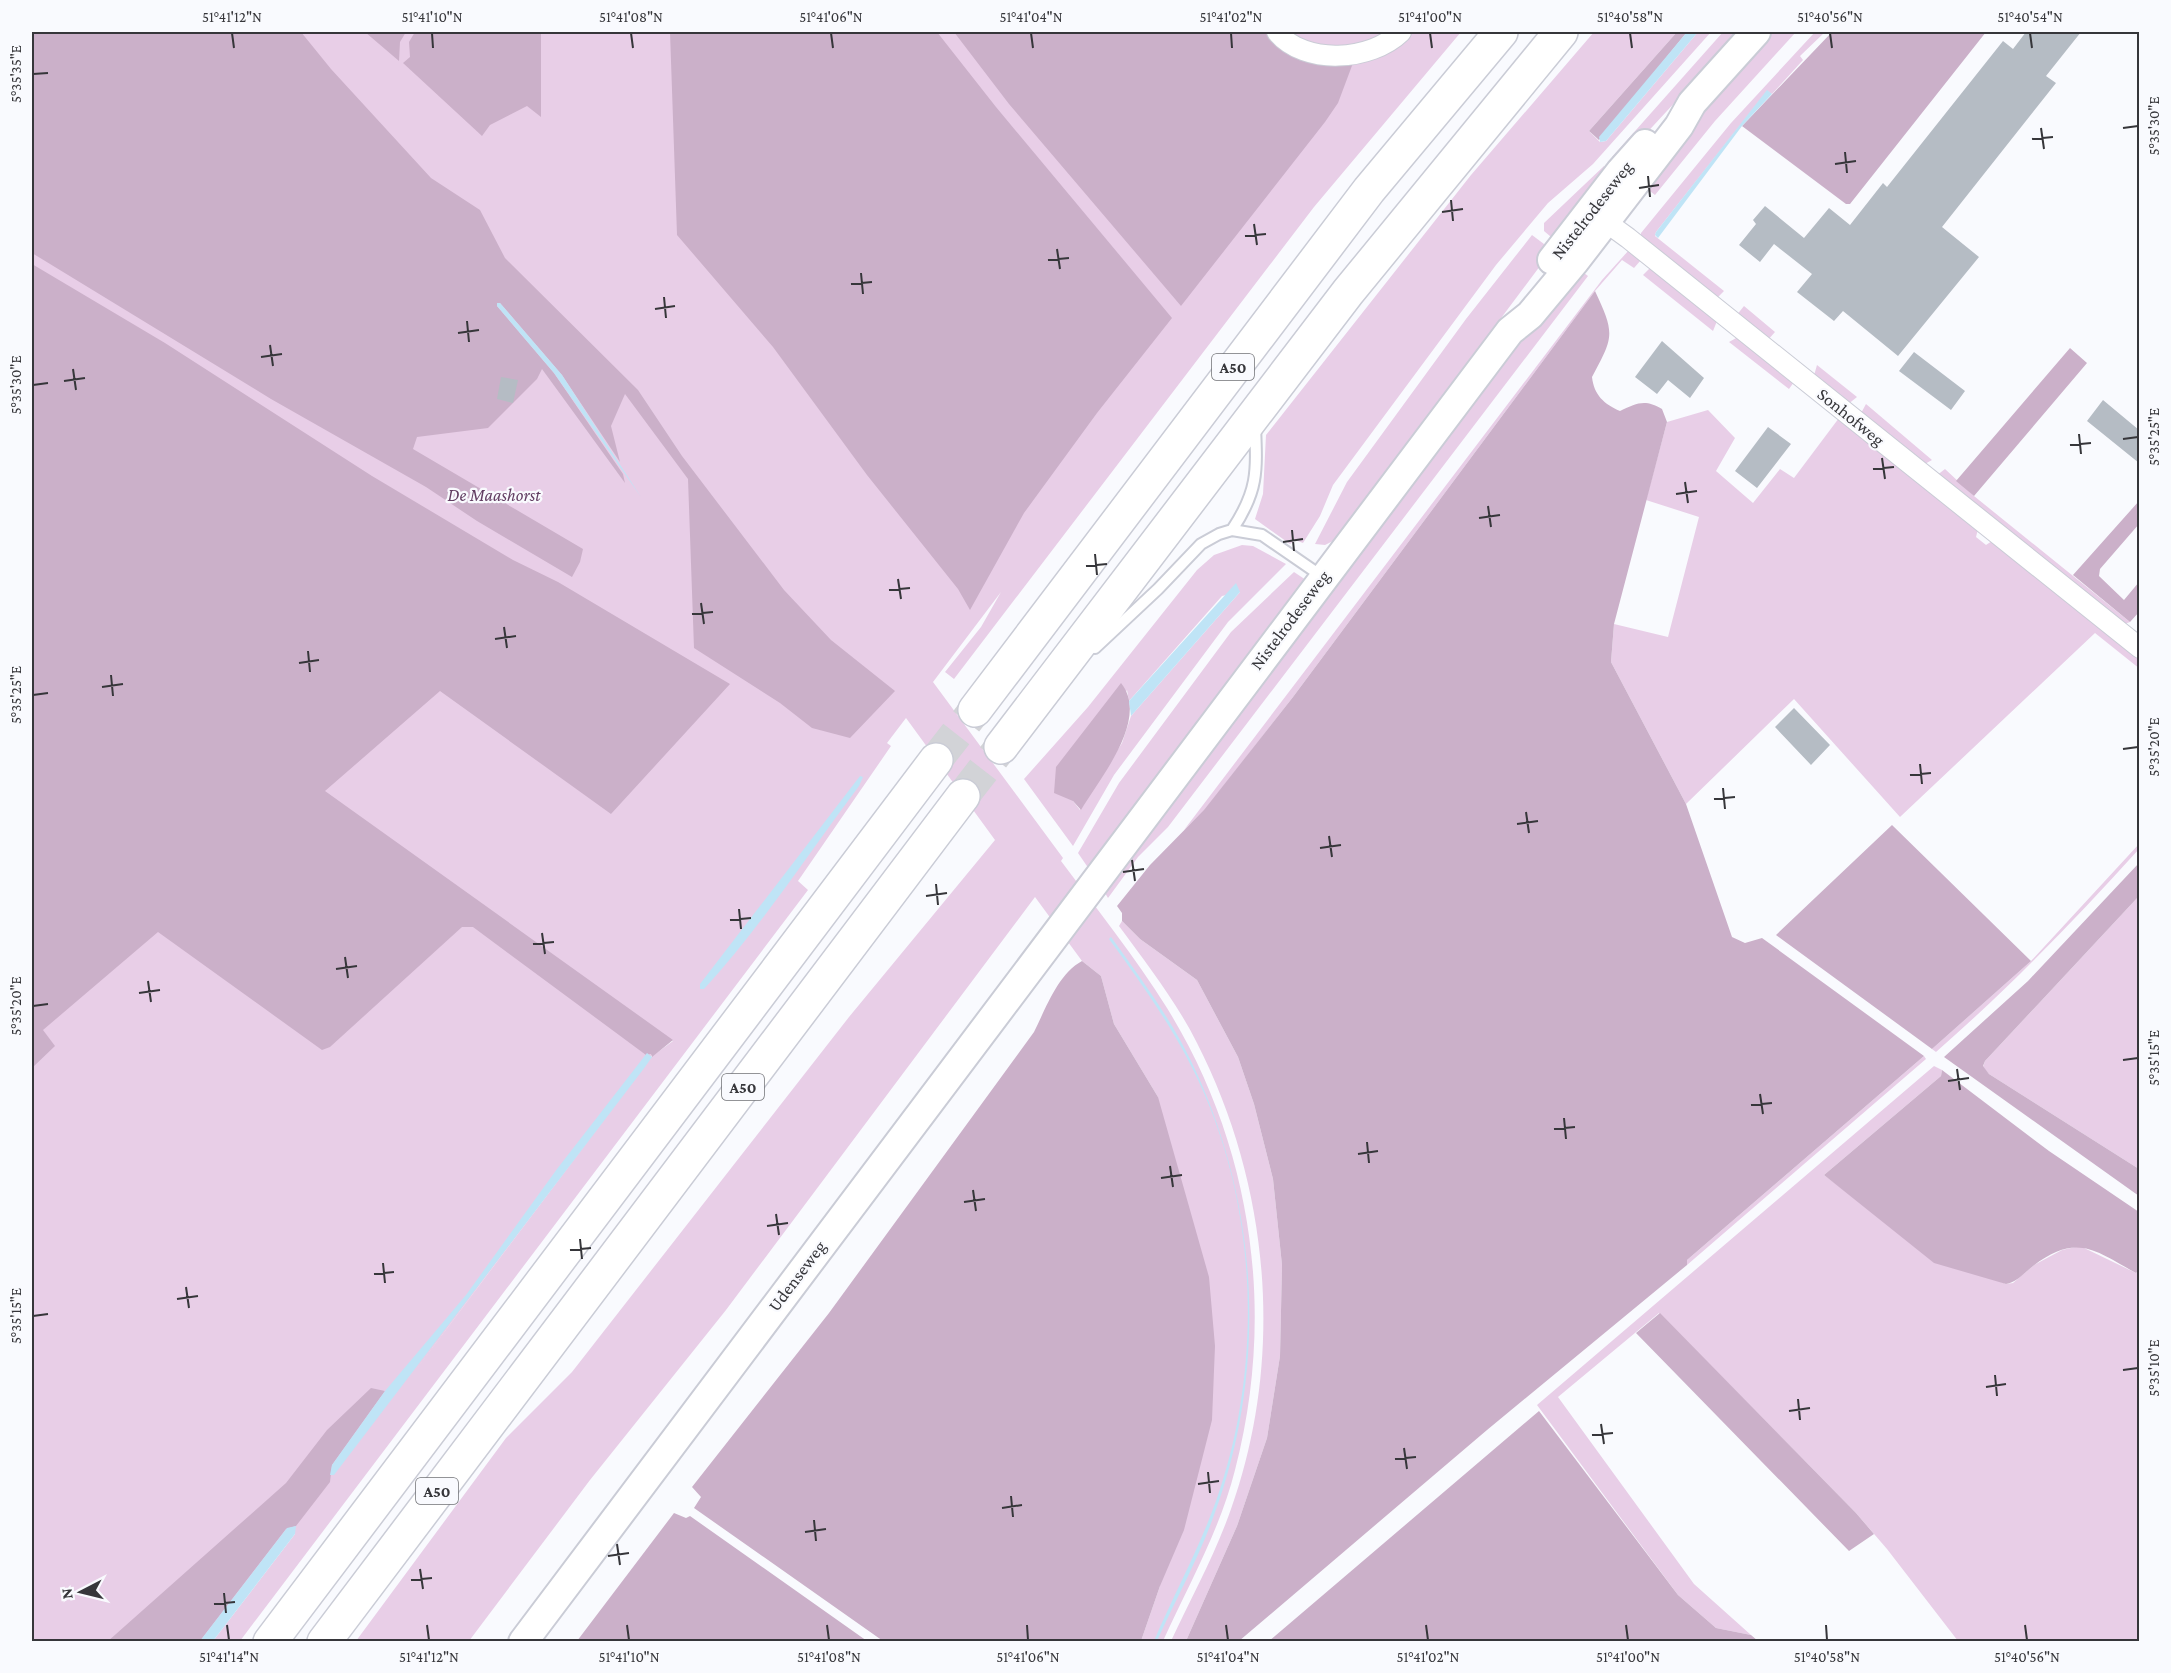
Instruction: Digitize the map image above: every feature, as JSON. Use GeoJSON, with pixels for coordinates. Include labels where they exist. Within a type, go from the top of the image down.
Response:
{"type":"FeatureCollection","features":[{"type":"Feature","properties":{"kind":"highway","name":"A50"},"geometry":{"type":"LineString","coordinates":[[975,710],[1369,190],[1501,32]]}},
{"type":"Feature","properties":{"kind":"highway","name":"A50"},"geometry":{"type":"LineString","coordinates":[[1001,747],[1255,414],[1445,171],[1561,32]]}},
{"type":"Feature","properties":{"kind":"highway","name":"A50"},"geometry":{"type":"LineString","coordinates":[[270,1641],[936,760]]}},
{"type":"Feature","properties":{"kind":"highway","name":"A50"},"geometry":{"type":"LineString","coordinates":[[324,1641],[963,796]]}},
{"type":"Feature","properties":{"kind":"street"},"geometry":{"type":"LineString","coordinates":[[1277,32],[1299,48],[1324,55],[1346,55],[1375,49],[1401,32]]}},
{"type":"Feature","properties":{"kind":"street","name":"Nistelrodeseweg"},"geometry":{"type":"LineString","coordinates":[[1072,911],[1510,331],[1520,304],[1597,216],[1668,119],[1692,103],[1756,32]]}},
{"type":"Feature","properties":{"kind":"street","name":"Sonhofweg"},"geometry":{"type":"LineString","coordinates":[[1597,216],[1628,238],[2139,648]]}},
{"type":"Feature","properties":{"kind":"street","name":"Udenseweg"},"geometry":{"type":"LineString","coordinates":[[523,1641],[1072,911]]}},
{"type":"Feature","properties":{"kind":"lane"},"geometry":{"type":"LineString","coordinates":[[1232,530],[1249,504],[1253,491],[1257,462],[1255,414]]}},
{"type":"Feature","properties":{"kind":"lane"},"geometry":{"type":"LineString","coordinates":[[1031,707],[1158,589],[1201,544],[1219,534],[1232,530],[1262,535],[1323,577]]}},
{"type":"Feature","properties":{"kind":"green space","name":"De Maashorst"},"geometry":{"type":"Polygon","coordinates":[[[32,32],[1461,32],[1314,207],[954,679],[945,672],[981,627],[1001,592],[933,682],[1063,858],[1061,861],[1129,952],[1167,1008],[1196,1061],[1220,1117],[1237,1174],[1249,1232],[1254,1291],[1254,1351],[1247,1411],[1235,1470],[1221,1514],[1163,1641],[1141,1641],[1160,1586],[1158,1097],[1114,1024],[1101,976],[1082,961],[1035,897],[726,1310],[590,1480],[469,1641],[356,1641],[506,1438],[572,1372],[849,1017],[995,840],[906,718],[887,743],[891,746],[798,881],[808,890],[240,1641],[213,1641],[295,1534],[295,1529],[210,1641],[32,1641],[32,32]],[[666,1036],[418,1367],[651,1057],[673,1041],[666,1036]]]}},
{"type":"Feature","properties":{"kind":"green space"},"geometry":{"type":"Polygon","coordinates":[[[1594,32],[1677,32],[1589,131],[1600,142],[1606,141],[1698,32],[1711,32],[1593,164],[1548,203],[1496,265],[1333,485],[1320,516],[1303,543],[1295,540],[1290,544],[1255,519],[1263,494],[1266,435],[1471,175],[1594,32]]]}},
{"type":"Feature","properties":{"kind":"green space"},"geometry":{"type":"Polygon","coordinates":[[[1723,32],[1740,32],[1617,165],[1612,157],[1723,32]]]}},
{"type":"Feature","properties":{"kind":"green space"},"geometry":{"type":"Polygon","coordinates":[[[1772,32],[1796,32],[1715,121],[1655,195],[1642,185],[1709,100],[1772,32]]]}},
{"type":"Feature","properties":{"kind":"green space"},"geometry":{"type":"Polygon","coordinates":[[[1815,32],[1825,32],[1800,56],[1803,60],[1772,94],[1767,91],[1656,232],[1655,236],[1724,291],[1715,300],[1641,239],[1641,233],[1731,123],[1815,32]]]}},
{"type":"Feature","properties":{"kind":"green space"},"geometry":{"type":"Polygon","coordinates":[[[1604,166],[1611,172],[1557,242],[1544,231],[1544,223],[1604,166]]]}},
{"type":"Feature","properties":{"kind":"green space"},"geometry":{"type":"Polygon","coordinates":[[[1532,235],[1552,250],[1335,540],[1325,545],[1315,544],[1347,482],[1466,319],[1532,235]]]}},
{"type":"Feature","properties":{"kind":"green space"},"geometry":{"type":"Polygon","coordinates":[[[1629,250],[1641,260],[1634,268],[1622,260],[1595,291],[1293,697],[1204,811],[1184,830],[1602,280],[1629,250]]]}},
{"type":"Feature","properties":{"kind":"green space"},"geometry":{"type":"Polygon","coordinates":[[[1651,267],[1717,321],[1713,331],[1643,275],[1651,267]]]}},
{"type":"Feature","properties":{"kind":"green space"},"geometry":{"type":"Polygon","coordinates":[[[1577,268],[1588,276],[1168,827],[1138,857],[1108,898],[1102,888],[1471,402],[1577,268]]]}},
{"type":"Feature","properties":{"kind":"green space"},"geometry":{"type":"Polygon","coordinates":[[[1744,306],[1775,332],[1767,341],[1736,316],[1744,306]]]}},
{"type":"Feature","properties":{"kind":"green space"},"geometry":{"type":"Polygon","coordinates":[[[1738,337],[1794,382],[1789,389],[1729,342],[1738,337]]]}},
{"type":"Feature","properties":{"kind":"green space"},"geometry":{"type":"Polygon","coordinates":[[[1817,365],[1857,397],[1847,405],[1813,379],[1817,365]]]}},
{"type":"Feature","properties":{"kind":"green space"},"geometry":{"type":"Polygon","coordinates":[[[1866,404],[1932,460],[1923,465],[1860,415],[1866,404]]]}},
{"type":"Feature","properties":{"kind":"green space"},"geometry":{"type":"Polygon","coordinates":[[[1708,410],[1735,438],[1716,471],[1753,503],[1780,469],[1794,478],[1839,418],[1978,529],[1976,537],[1986,545],[1992,541],[2139,659],[2140,669],[2095,633],[1900,817],[1794,699],[1686,804],[1611,662],[1614,624],[1668,637],[1699,517],[1646,500],[1667,422],[1708,410]]]}},
{"type":"Feature","properties":{"kind":"green space"},"geometry":{"type":"Polygon","coordinates":[[[1945,469],[1974,496],[2130,622],[2122,625],[1936,476],[1945,469]]]}},
{"type":"Feature","properties":{"kind":"green space"},"geometry":{"type":"Polygon","coordinates":[[[1242,545],[1253,546],[1286,564],[1228,622],[1114,775],[1073,846],[1024,779],[1088,707],[1197,570],[1214,555],[1242,545]],[[1240,592],[1222,596],[1129,701],[1127,690],[1073,801],[1080,810],[1122,743],[1131,716],[1240,592]]]}},
{"type":"Feature","properties":{"kind":"green space"},"geometry":{"type":"Polygon","coordinates":[[[1294,572],[1306,580],[1089,869],[1078,853],[1119,783],[1231,632],[1294,572]]]}},
{"type":"Feature","properties":{"kind":"green space"},"geometry":{"type":"Polygon","coordinates":[[[2139,844],[2139,849],[2066,928],[1963,1028],[1936,1052],[1932,1049],[2031,961],[2139,844]]]}},
{"type":"Feature","properties":{"kind":"green space"},"geometry":{"type":"Polygon","coordinates":[[[2139,896],[2139,1169],[1989,1074],[1983,1067],[1985,1061],[2139,896]]]}},
{"type":"Feature","properties":{"kind":"green space"},"geometry":{"type":"Polygon","coordinates":[[[1122,921],[1140,939],[1197,980],[1238,1057],[1254,1104],[1273,1179],[1282,1265],[1280,1356],[1267,1438],[1237,1526],[1186,1641],[1171,1641],[1225,1526],[1248,1451],[1259,1392],[1263,1332],[1262,1273],[1254,1213],[1241,1155],[1222,1098],[1189,1027],[1119,926],[1122,921]]]}},
{"type":"Feature","properties":{"kind":"green space"},"geometry":{"type":"Polygon","coordinates":[[[1924,1056],[1926,1059],[1687,1265],[1687,1260],[1924,1056]]]}},
{"type":"Feature","properties":{"kind":"green space"},"geometry":{"type":"Polygon","coordinates":[[[1934,1066],[1942,1070],[1941,1076],[1824,1175],[1873,1212],[1984,1275],[2006,1284],[2013,1283],[2034,1265],[2062,1250],[2080,1246],[2136,1273],[2139,1270],[2139,1641],[1958,1641],[1887,1549],[1856,1513],[1659,1313],[1558,1397],[1694,1584],[1751,1635],[1716,1628],[1678,1595],[1537,1405],[1934,1066]]]}},
{"type":"Feature","properties":{"kind":"shaded area"},"geometry":{"type":"Polygon","coordinates":[[[32,32],[301,32],[331,69],[431,178],[480,210],[505,258],[638,390],[682,456],[784,590],[831,640],[895,691],[850,738],[812,728],[780,703],[694,648],[688,479],[625,394],[611,426],[620,462],[562,375],[500,303],[497,306],[554,373],[623,474],[625,483],[542,369],[537,379],[488,428],[417,437],[413,449],[583,549],[580,562],[572,577],[477,521],[426,487],[271,399],[32,253],[32,32]]]}},
{"type":"Feature","properties":{"kind":"shaded area"},"geometry":{"type":"Polygon","coordinates":[[[365,32],[406,32],[400,42],[399,61],[365,32]]]}},
{"type":"Feature","properties":{"kind":"shaded area"},"geometry":{"type":"Polygon","coordinates":[[[415,32],[541,32],[541,117],[527,106],[490,125],[482,136],[403,63],[410,57],[409,42],[415,32]]]}},
{"type":"Feature","properties":{"kind":"shaded area"},"geometry":{"type":"Polygon","coordinates":[[[670,32],[937,32],[996,107],[1172,318],[1097,413],[1024,513],[970,610],[958,589],[867,475],[773,347],[677,235],[670,32]]]}},
{"type":"Feature","properties":{"kind":"shaded area"},"geometry":{"type":"Polygon","coordinates":[[[954,32],[1267,32],[1270,36],[1353,63],[1338,103],[1325,122],[1181,306],[1009,104],[954,32]]]}},
{"type":"Feature","properties":{"kind":"shaded area"},"geometry":{"type":"Polygon","coordinates":[[[1677,32],[1687,32],[1599,140],[1589,131],[1677,32]]]}},
{"type":"Feature","properties":{"kind":"shaded area"},"geometry":{"type":"Polygon","coordinates":[[[1832,32],[1986,32],[1850,204],[1846,204],[1742,126],[1832,32]]]}},
{"type":"Feature","properties":{"kind":"shaded area"},"geometry":{"type":"Polygon","coordinates":[[[32,264],[165,343],[372,476],[730,684],[611,814],[440,691],[325,791],[673,1040],[652,1057],[651,1054],[646,1055],[473,927],[462,927],[330,1047],[322,1050],[158,932],[43,1030],[55,1046],[32,1068],[32,264]]]}},
{"type":"Feature","properties":{"kind":"shaded area"},"geometry":{"type":"Polygon","coordinates":[[[1595,291],[1609,326],[1609,335],[1605,352],[1592,377],[1595,389],[1605,402],[1620,411],[1641,403],[1656,406],[1662,409],[1667,422],[1614,624],[1611,662],[1686,804],[1732,937],[1745,943],[1762,938],[1924,1056],[1687,1260],[1687,1265],[1487,1430],[1239,1641],[1186,1641],[1237,1526],[1267,1438],[1280,1356],[1282,1265],[1273,1179],[1254,1104],[1238,1057],[1197,980],[1140,939],[1122,921],[1122,913],[1117,906],[1150,865],[1204,810],[1293,697],[1595,291]]]}},
{"type":"Feature","properties":{"kind":"shaded area"},"geometry":{"type":"Polygon","coordinates":[[[2070,348],[2087,363],[1974,496],[1956,481],[2070,348]]]}},
{"type":"Feature","properties":{"kind":"shaded area"},"geometry":{"type":"Polygon","coordinates":[[[2139,501],[2139,524],[2100,569],[2099,576],[2124,600],[2139,582],[2139,612],[2130,622],[2073,575],[2139,501]]]}},
{"type":"Feature","properties":{"kind":"shaded area"},"geometry":{"type":"Polygon","coordinates":[[[1121,683],[1128,697],[1130,714],[1126,731],[1110,765],[1081,810],[1073,801],[1054,793],[1056,767],[1121,683]]]}},
{"type":"Feature","properties":{"kind":"shaded area"},"geometry":{"type":"Polygon","coordinates":[[[1892,825],[2031,961],[1932,1049],[1776,935],[1892,825]]]}},
{"type":"Feature","properties":{"kind":"shaded area"},"geometry":{"type":"Polygon","coordinates":[[[2139,863],[2139,896],[1985,1061],[1983,1066],[1989,1074],[2139,1169],[2139,1196],[1944,1057],[2028,981],[2139,863]]]}},
{"type":"Feature","properties":{"kind":"shaded area"},"geometry":{"type":"Polygon","coordinates":[[[1082,961],[1101,976],[1114,1024],[1158,1097],[1209,1277],[1215,1346],[1212,1420],[1184,1530],[1160,1586],[1141,1641],[883,1641],[694,1508],[701,1497],[692,1487],[829,1313],[1034,1032],[1059,983],[1082,961]]]}},
{"type":"Feature","properties":{"kind":"shaded area"},"geometry":{"type":"Polygon","coordinates":[[[1942,1070],[2049,1151],[2139,1212],[2139,1270],[2136,1273],[2085,1248],[2062,1250],[2048,1256],[2017,1279],[2006,1284],[1934,1263],[1824,1175],[1941,1076],[1942,1070]]]}},
{"type":"Feature","properties":{"kind":"shaded area"},"geometry":{"type":"Polygon","coordinates":[[[1660,1313],[1874,1534],[1849,1551],[1636,1333],[1660,1313]]]}},
{"type":"Feature","properties":{"kind":"shaded area"},"geometry":{"type":"Polygon","coordinates":[[[371,1388],[385,1391],[332,1465],[330,1482],[296,1526],[286,1529],[200,1641],[107,1642],[286,1483],[327,1430],[371,1388]]]}},
{"type":"Feature","properties":{"kind":"shaded area"},"geometry":{"type":"Polygon","coordinates":[[[1539,1411],[1678,1595],[1716,1628],[1751,1635],[1758,1641],[1269,1641],[1539,1411]]]}},
{"type":"Feature","properties":{"kind":"shaded area"},"geometry":{"type":"Polygon","coordinates":[[[674,1513],[686,1518],[690,1516],[867,1641],[577,1641],[674,1513]]]}},
{"type":"Feature","properties":{"kind":"water"},"geometry":{"type":"Polygon","coordinates":[[[1687,32],[1698,32],[1606,141],[1600,142],[1599,137],[1687,32]]]}},
{"type":"Feature","properties":{"kind":"water"},"geometry":{"type":"Polygon","coordinates":[[[1767,90],[1772,94],[1742,126],[1658,238],[1655,235],[1656,232],[1767,90]]]}},
{"type":"Feature","properties":{"kind":"water"},"geometry":{"type":"Polygon","coordinates":[[[497,303],[500,303],[562,375],[641,497],[554,373],[497,306],[497,303]]]}},
{"type":"Feature","properties":{"kind":"water"},"geometry":{"type":"Polygon","coordinates":[[[1236,583],[1240,592],[1131,716],[1129,701],[1236,583]]]}},
{"type":"Feature","properties":{"kind":"water"},"geometry":{"type":"Polygon","coordinates":[[[860,776],[863,777],[859,786],[765,915],[704,989],[700,989],[700,984],[860,776]]]}},
{"type":"Feature","properties":{"kind":"water"},"geometry":{"type":"Polygon","coordinates":[[[1111,937],[1173,1027],[1190,1059],[1214,1115],[1231,1172],[1243,1231],[1249,1290],[1248,1350],[1242,1410],[1229,1469],[1204,1541],[1157,1641],[1154,1641],[1216,1501],[1232,1447],[1243,1391],[1247,1333],[1247,1276],[1240,1218],[1228,1162],[1210,1108],[1178,1041],[1150,996],[1109,939],[1111,937]]]}},
{"type":"Feature","properties":{"kind":"water"},"geometry":{"type":"Polygon","coordinates":[[[647,1053],[652,1057],[645,1067],[334,1475],[330,1475],[332,1465],[385,1391],[466,1295],[557,1169],[647,1053]]]}},
{"type":"Feature","properties":{"kind":"water"},"geometry":{"type":"Polygon","coordinates":[[[296,1526],[295,1534],[213,1641],[200,1641],[287,1528],[296,1526]]]}},
{"type":"Feature","properties":{"kind":"building"},"geometry":{"type":"Polygon","coordinates":[[[2026,32],[2081,32],[2046,76],[2056,83],[1942,227],[1979,257],[1898,356],[1843,311],[1834,321],[1797,292],[1812,274],[1774,244],[1760,262],[1739,245],[1756,224],[1753,220],[1765,206],[1804,238],[1829,208],[1850,225],[1883,183],[1887,187],[2003,41],[2013,49],[2026,32]]]}},
{"type":"Feature","properties":{"kind":"building"},"geometry":{"type":"Polygon","coordinates":[[[1662,341],[1704,378],[1690,398],[1668,380],[1657,394],[1635,377],[1662,341]]]}},
{"type":"Feature","properties":{"kind":"building"},"geometry":{"type":"Polygon","coordinates":[[[1914,352],[1965,391],[1951,410],[1899,371],[1914,352]]]}},
{"type":"Feature","properties":{"kind":"building"},"geometry":{"type":"Polygon","coordinates":[[[501,377],[518,380],[513,403],[497,399],[501,377]]]}},
{"type":"Feature","properties":{"kind":"building"},"geometry":{"type":"Polygon","coordinates":[[[2103,400],[2139,430],[2139,463],[2087,421],[2103,400]]]}},
{"type":"Feature","properties":{"kind":"building"},"geometry":{"type":"Polygon","coordinates":[[[1768,427],[1791,444],[1757,488],[1735,471],[1768,427]]]}},
{"type":"Feature","properties":{"kind":"building"},"geometry":{"type":"Polygon","coordinates":[[[1794,708],[1830,745],[1811,765],[1775,727],[1794,708]]]}},
{"type":"Feature","properties":{"kind":"tunnel"},"geometry":{"type":"LineString","coordinates":[[936,760],[975,710]]}},
{"type":"Feature","properties":{"kind":"tunnel"},"geometry":{"type":"LineString","coordinates":[[963,796],[1001,747]]}}]}
